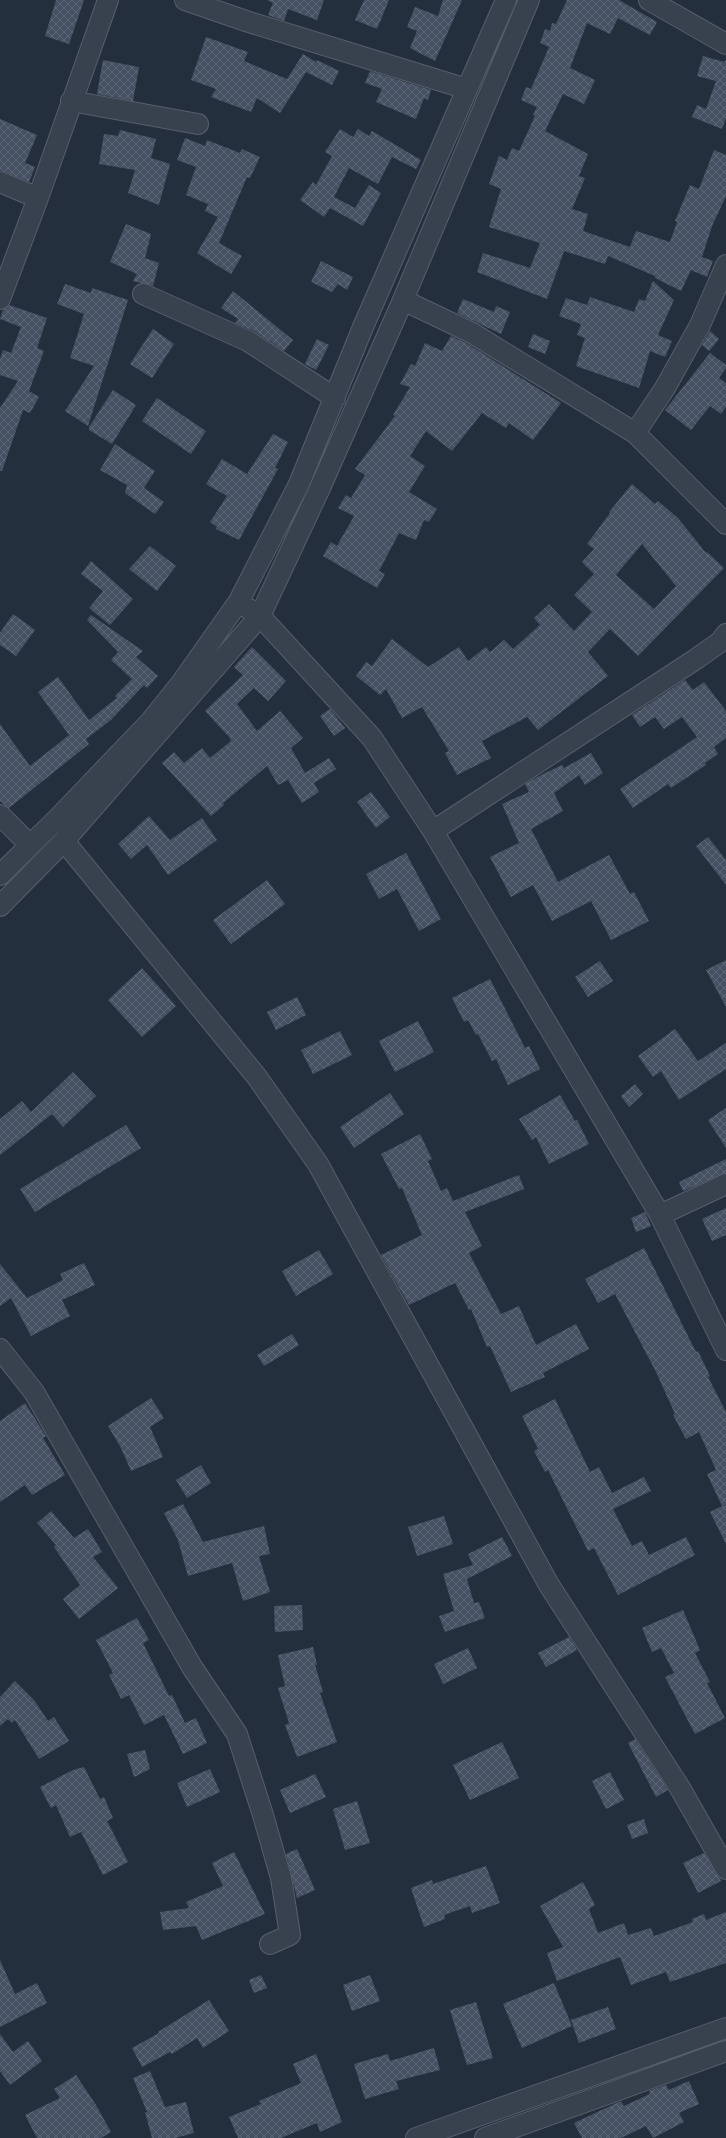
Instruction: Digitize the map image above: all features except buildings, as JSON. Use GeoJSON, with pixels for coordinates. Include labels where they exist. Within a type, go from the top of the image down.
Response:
{"type":"FeatureCollection","features":[{"type":"Feature","properties":{"kind":"street"},"geometry":{"type":"LineString","coordinates":[[0,299],[38,198],[71,101],[108,0]]}},
{"type":"Feature","properties":{"kind":"street"},"geometry":{"type":"LineString","coordinates":[[185,0],[249,22],[467,89]]}},
{"type":"Feature","properties":{"kind":"street"},"geometry":{"type":"LineString","coordinates":[[0,875],[150,722],[182,682],[239,601],[299,484],[363,327],[506,0]]}},
{"type":"Feature","properties":{"kind":"street"},"geometry":{"type":"LineString","coordinates":[[0,906],[64,840],[260,616],[320,488],[403,300],[529,0]]}},
{"type":"Feature","properties":{"kind":"street"},"geometry":{"type":"LineString","coordinates":[[649,0],[726,44]]}},
{"type":"Feature","properties":{"kind":"street"},"geometry":{"type":"LineString","coordinates":[[71,101],[198,124]]}},
{"type":"Feature","properties":{"kind":"street"},"geometry":{"type":"LineString","coordinates":[[0,182],[38,198]]}},
{"type":"Feature","properties":{"kind":"street"},"geometry":{"type":"LineString","coordinates":[[635,433],[665,388],[696,331],[726,265]]}},
{"type":"Feature","properties":{"kind":"street"},"geometry":{"type":"LineString","coordinates":[[144,294],[248,342],[335,398]]}},
{"type":"Feature","properties":{"kind":"street"},"geometry":{"type":"LineString","coordinates":[[403,300],[472,334],[535,374],[635,433],[726,524]]}},
{"type":"Feature","properties":{"kind":"street"},"geometry":{"type":"LineString","coordinates":[[239,601],[260,616],[372,738],[433,831],[660,1215],[726,1350]]}},
{"type":"Feature","properties":{"kind":"street"},"geometry":{"type":"LineString","coordinates":[[433,831],[696,659],[720,642],[726,634]]}},
{"type":"Feature","properties":{"kind":"street"},"geometry":{"type":"LineString","coordinates":[[0,815],[30,845]]}},
{"type":"Feature","properties":{"kind":"street"},"geometry":{"type":"LineString","coordinates":[[64,840],[257,1077],[318,1164],[549,1585],[680,1788],[726,1869]]}},
{"type":"Feature","properties":{"kind":"street"},"geometry":{"type":"LineString","coordinates":[[660,1215],[726,1184]]}},
{"type":"Feature","properties":{"kind":"street"},"geometry":{"type":"LineString","coordinates":[[0,1349],[34,1392],[192,1667],[236,1734],[263,1815],[281,1878],[290,1935],[270,1944]]}},
{"type":"Feature","properties":{"kind":"street"},"geometry":{"type":"LineString","coordinates":[[416,2138],[726,2028]]}},
{"type":"Feature","properties":{"kind":"street"},"geometry":{"type":"LineString","coordinates":[[485,2138],[726,2051]]}}]}
